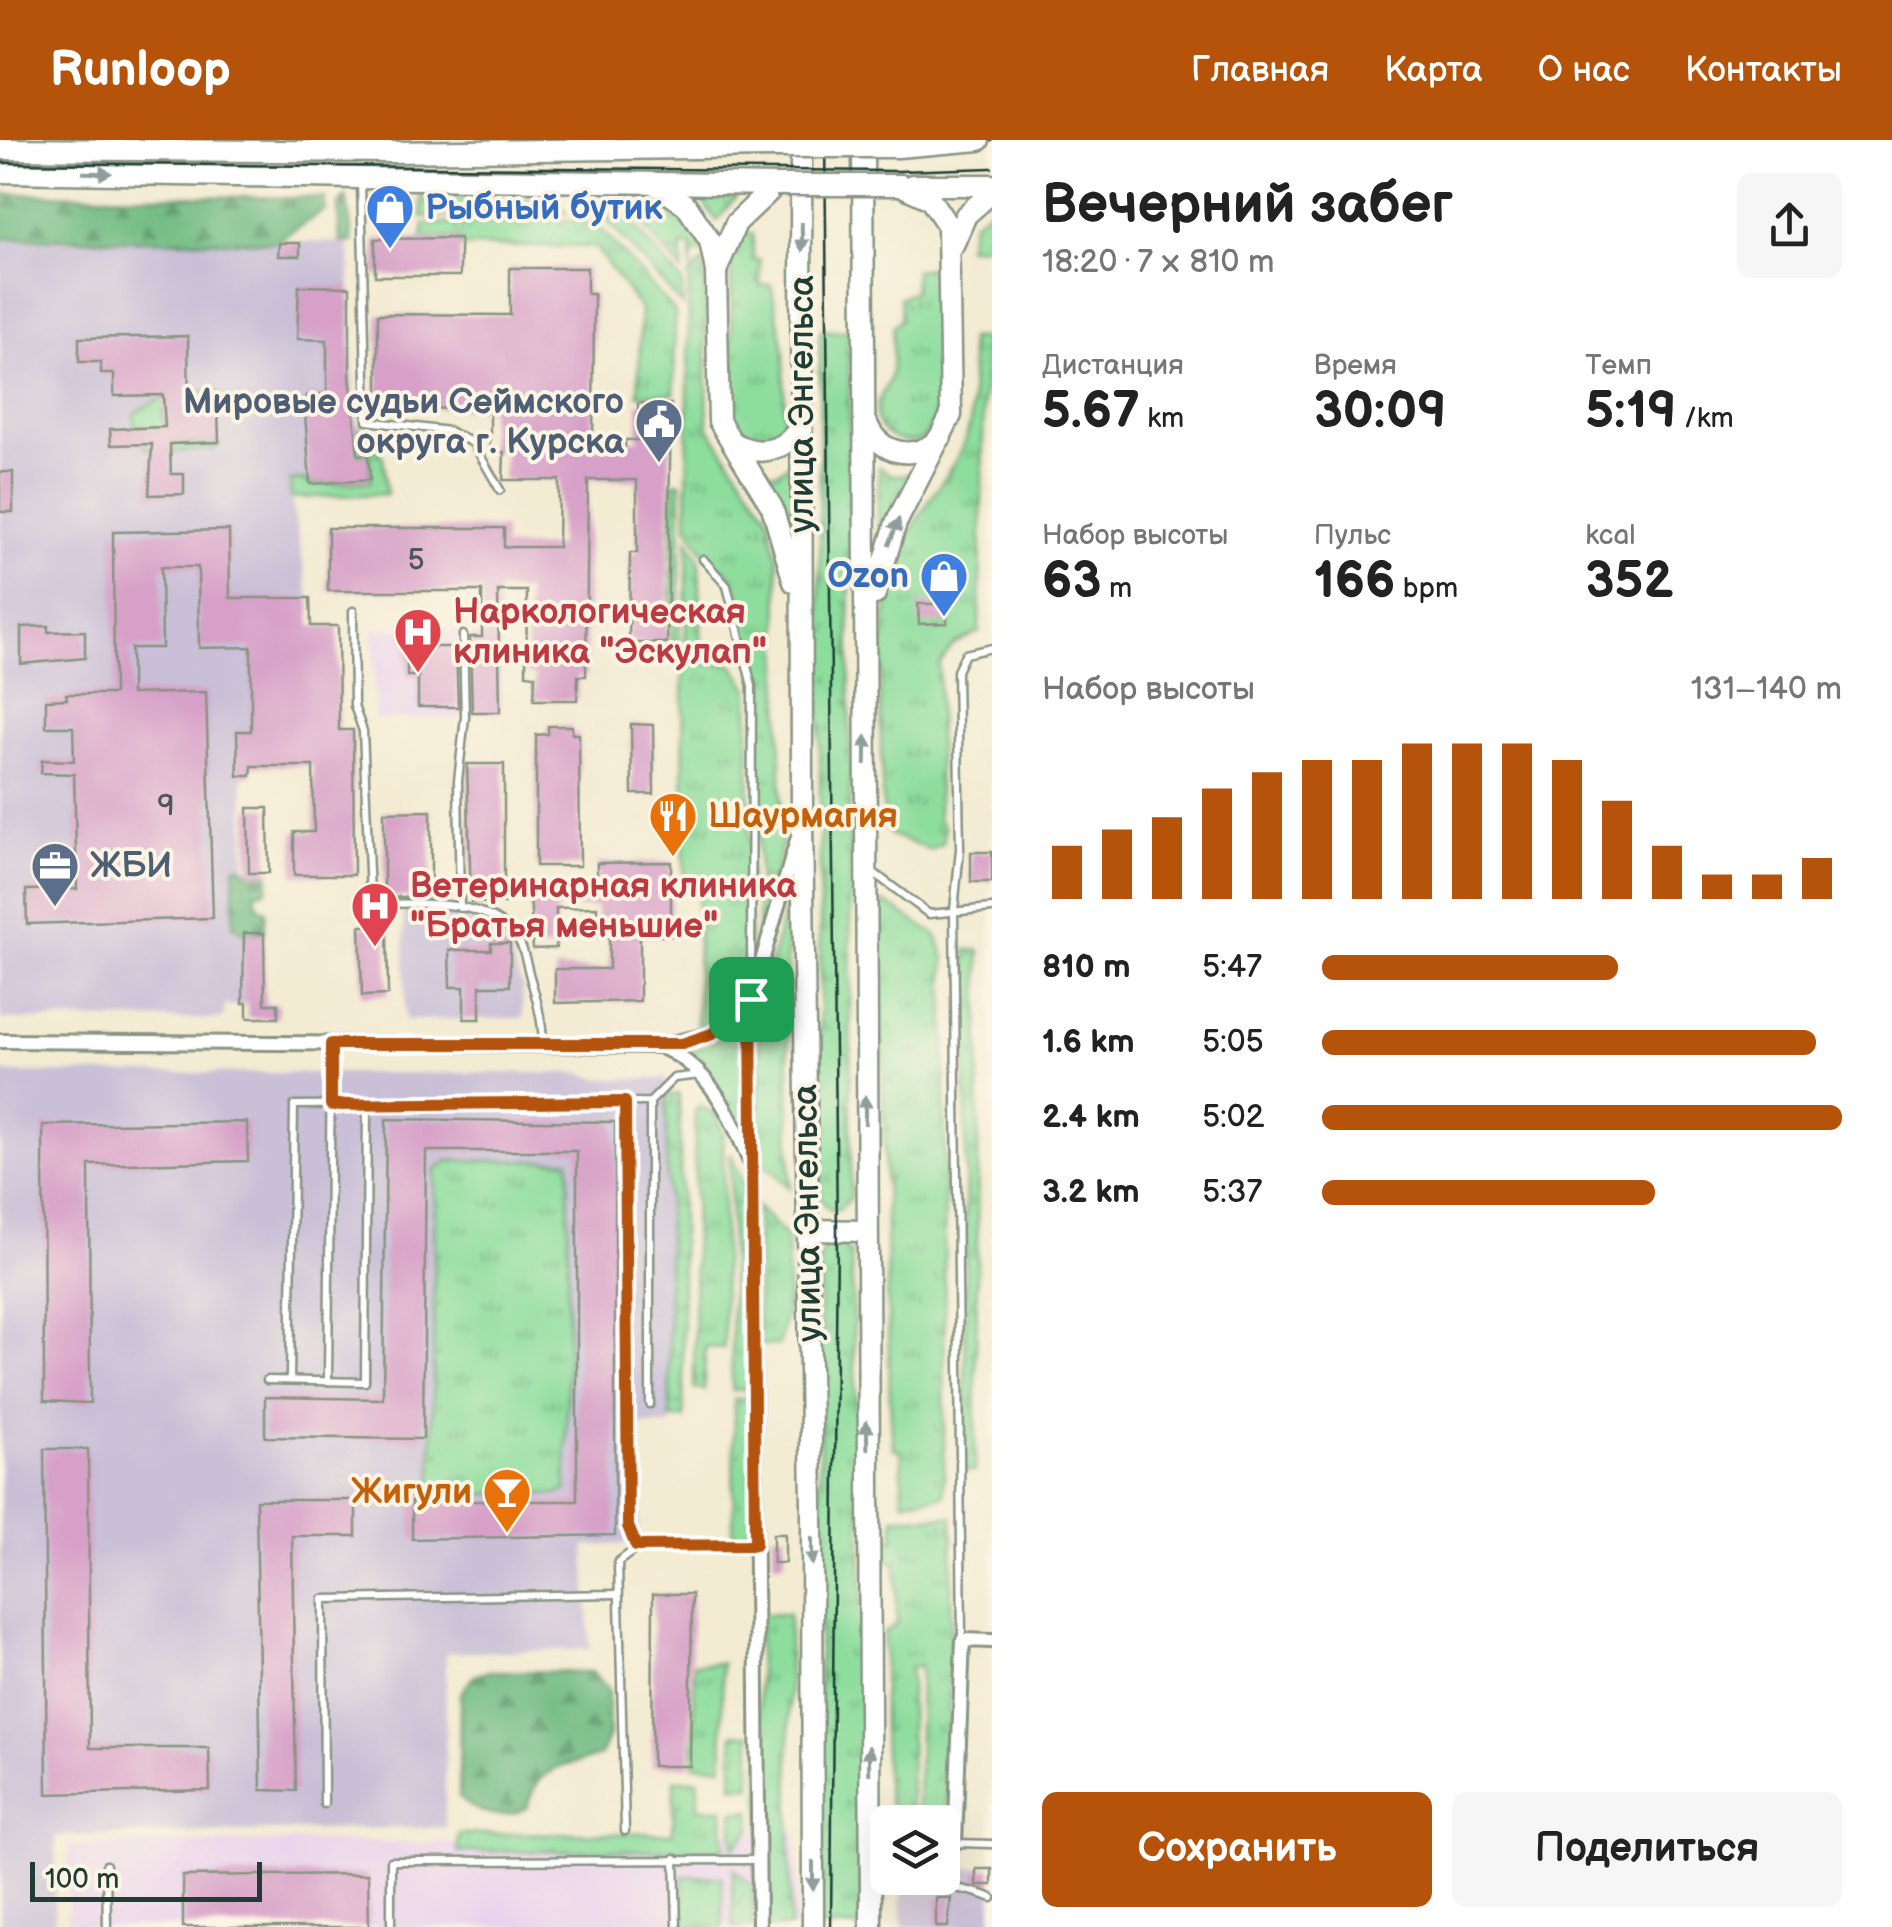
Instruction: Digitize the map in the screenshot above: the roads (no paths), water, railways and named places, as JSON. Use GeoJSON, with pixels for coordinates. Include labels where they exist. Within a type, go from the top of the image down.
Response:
{"type":"FeatureCollection","features":[{"type":"Feature","properties":{"kind":"main road"},"geometry":{"type":"LineString","coordinates":[[655,146],[678,140]]}},
{"type":"Feature","properties":{"kind":"main road","name":"улица Энгельса"},"geometry":{"type":"LineString","coordinates":[[802,140],[802,823],[813,1927]]}},
{"type":"Feature","properties":{"kind":"main road","name":"улица Энгельса"},"geometry":{"type":"LineString","coordinates":[[862,140],[868,626],[865,1231],[870,1813]]}},
{"type":"Feature","properties":{"kind":"main road"},"geometry":{"type":"LineString","coordinates":[[0,149],[171,145],[906,144],[979,140]]}},
{"type":"Feature","properties":{"kind":"main road"},"geometry":{"type":"LineString","coordinates":[[0,172],[992,189]]}},
{"type":"Feature","properties":{"kind":"main road"},"geometry":{"type":"LineString","coordinates":[[654,184],[686,205],[705,230],[716,271],[717,412],[722,429],[734,443],[781,529],[801,632]]}},
{"type":"Feature","properties":{"kind":"main road"},"geometry":{"type":"LineString","coordinates":[[716,271],[736,224],[776,184]]}},
{"type":"Feature","properties":{"kind":"main road"},"geometry":{"type":"LineString","coordinates":[[868,626],[896,523],[946,432],[951,415],[951,247],[944,216],[930,199],[900,185]]}},
{"type":"Feature","properties":{"kind":"main road"},"geometry":{"type":"LineString","coordinates":[[951,247],[966,215],[992,189]]}},
{"type":"Feature","properties":{"kind":"main road"},"geometry":{"type":"LineString","coordinates":[[734,443],[751,451],[777,448],[793,438],[804,413]]}},
{"type":"Feature","properties":{"kind":"main road"},"geometry":{"type":"LineString","coordinates":[[864,414],[875,438],[898,452],[925,450],[946,432]]}},
{"type":"Feature","properties":{"kind":"main road"},"geometry":{"type":"LineString","coordinates":[[808,1230],[865,1231]]}},
{"type":"Feature","properties":{"kind":"main road","name":"улица Энгельса"},"geometry":{"type":"LineString","coordinates":[[871,1895],[871,1927]]}},
{"type":"Feature","properties":{"kind":"street"},"geometry":{"type":"LineString","coordinates":[[759,1927],[751,999],[802,823]]}},
{"type":"Feature","properties":{"kind":"street"},"geometry":{"type":"LineString","coordinates":[[0,1040],[659,1046],[712,1034],[751,999]]}},
{"type":"Feature","properties":{"kind":"street"},"geometry":{"type":"LineString","coordinates":[[659,1046],[680,1055],[703,1075],[725,1108],[752,1167]]}},
{"type":"Feature","properties":{"kind":"street"},"geometry":{"type":"LineString","coordinates":[[950,1805],[962,1640],[992,1641]]}},
{"type":"Feature","properties":{"kind":"lane"},"geometry":{"type":"LineString","coordinates":[[362,176],[366,422],[449,431],[473,443],[500,490]]}},
{"type":"Feature","properties":{"kind":"lane"},"geometry":{"type":"LineString","coordinates":[[703,560],[726,586],[745,657],[752,704],[751,999]]}},
{"type":"Feature","properties":{"kind":"lane"},"geometry":{"type":"LineString","coordinates":[[353,612],[354,706],[363,731],[370,896],[374,904],[460,908],[486,916],[512,932],[521,944],[543,1046]]}},
{"type":"Feature","properties":{"kind":"lane"},"geometry":{"type":"LineString","coordinates":[[460,908],[464,635]]}},
{"type":"Feature","properties":{"kind":"lane"},"geometry":{"type":"LineString","coordinates":[[962,1640],[954,910],[960,848],[957,664],[965,654],[992,648]]}},
{"type":"Feature","properties":{"kind":"lane"},"geometry":{"type":"LineString","coordinates":[[652,658],[745,657]]}},
{"type":"Feature","properties":{"kind":"lane"},"geometry":{"type":"LineString","coordinates":[[865,866],[929,914],[992,908]]}},
{"type":"Feature","properties":{"kind":"lane"},"geometry":{"type":"LineString","coordinates":[[328,1381],[331,1044]]}},
{"type":"Feature","properties":{"kind":"lane"},"geometry":{"type":"LineString","coordinates":[[290,1380],[294,1105],[650,1102],[674,1078],[703,1075]]}},
{"type":"Feature","properties":{"kind":"lane"},"geometry":{"type":"LineString","coordinates":[[625,1102],[628,1526],[636,1546]]}},
{"type":"Feature","properties":{"kind":"lane"},"geometry":{"type":"LineString","coordinates":[[650,1102],[650,1404]]}},
{"type":"Feature","properties":{"kind":"lane"},"geometry":{"type":"LineString","coordinates":[[267,1380],[365,1382],[367,1104]]}},
{"type":"Feature","properties":{"kind":"lane"},"geometry":{"type":"LineString","coordinates":[[625,1832],[618,1562],[636,1546],[755,1545]]}},
{"type":"Feature","properties":{"kind":"lane"},"geometry":{"type":"LineString","coordinates":[[324,1804],[323,1599],[617,1594]]}},
{"type":"Feature","properties":{"kind":"lane"},"geometry":{"type":"LineString","coordinates":[[960,1844],[992,1844]]}},
{"type":"Feature","properties":{"kind":"lane"},"geometry":{"type":"LineString","coordinates":[[676,1858],[677,1927]]}},
{"type":"Feature","properties":{"kind":"lane"},"geometry":{"type":"LineString","coordinates":[[391,1927],[391,1861],[758,1860]]}},
{"type":"Feature","properties":{"kind":"lane"},"geometry":{"type":"LineString","coordinates":[[106,1865],[106,1927]]}},
{"type":"Feature","properties":{"kind":"lane"},"geometry":{"type":"LineString","coordinates":[[960,1887],[992,1898]]}},
{"type":"Feature","properties":{"kind":"tram line"},"geometry":{"type":"LineString","coordinates":[[825,140],[837,1231],[831,1927]]}},
{"type":"Feature","properties":{"kind":"tram line"},"geometry":{"type":"LineString","coordinates":[[0,163],[898,171],[992,168]]}},
{"type":"Feature","properties":{"kind":"place","name":"Рыбный бутик"},"geometry":{"type":"Point","coordinates":[390,250]}},
{"type":"Feature","properties":{"kind":"place","name":"Мировые судьи Сеймского округа г. Курска"},"geometry":{"type":"Point","coordinates":[659,464]}},
{"type":"Feature","properties":{"kind":"place","name":"Ozon"},"geometry":{"type":"Point","coordinates":[944,618]}},
{"type":"Feature","properties":{"kind":"place","name":"Наркологическая клиника \"Эскулап\""},"geometry":{"type":"Point","coordinates":[418,674]}},
{"type":"Feature","properties":{"kind":"place","name":"Шаурмагия"},"geometry":{"type":"Point","coordinates":[673,858]}},
{"type":"Feature","properties":{"kind":"place","name":"ЖБИ"},"geometry":{"type":"Point","coordinates":[55,908]}},
{"type":"Feature","properties":{"kind":"place","name":"Ветеринарная клиника \"Братья меньшие\""},"geometry":{"type":"Point","coordinates":[375,948]}},
{"type":"Feature","properties":{"kind":"place","name":"Жигули"},"geometry":{"type":"Point","coordinates":[507,1534]}}]}
